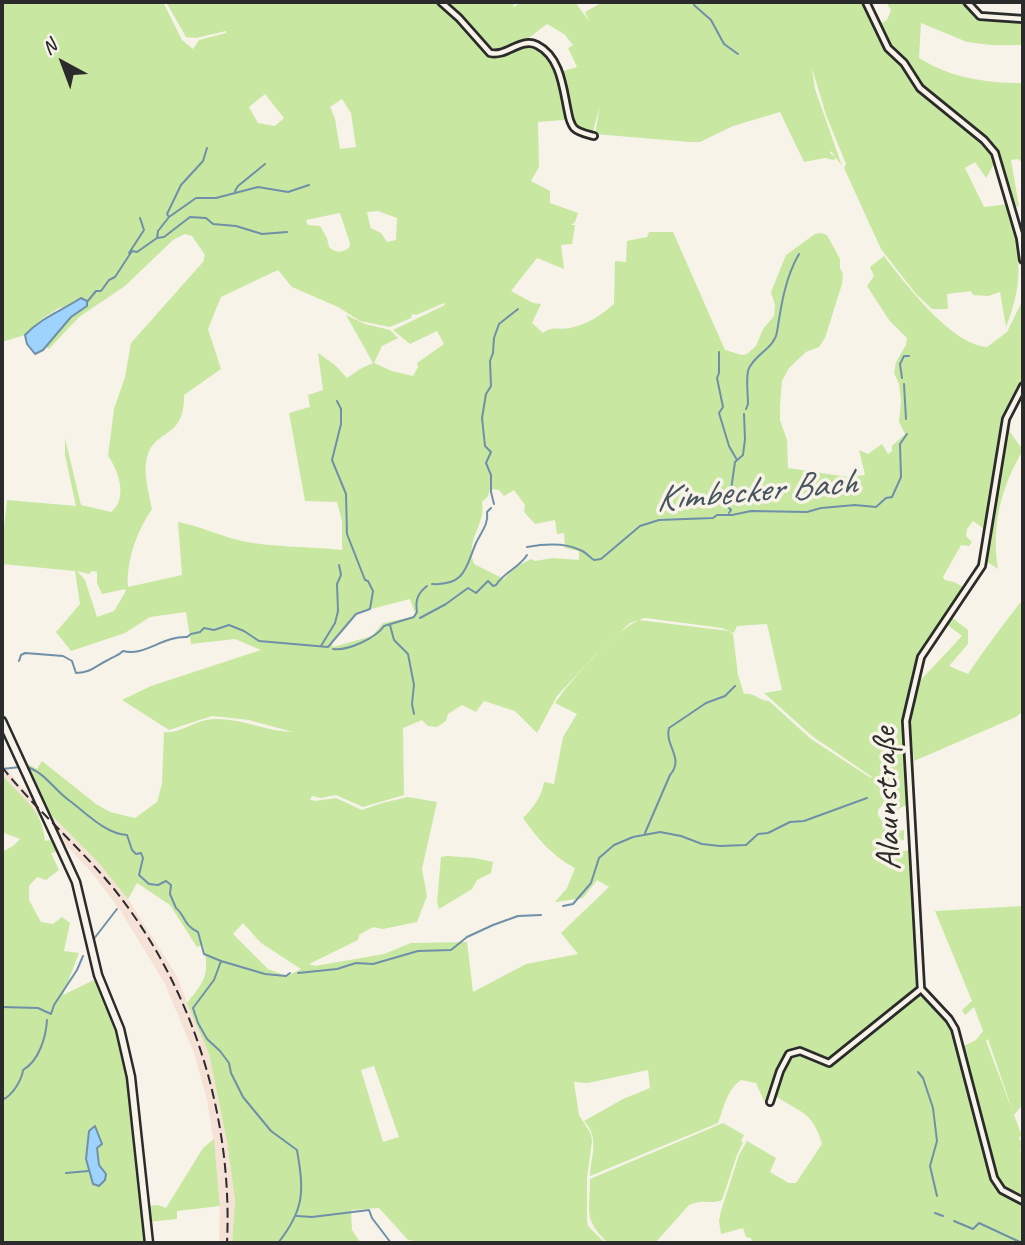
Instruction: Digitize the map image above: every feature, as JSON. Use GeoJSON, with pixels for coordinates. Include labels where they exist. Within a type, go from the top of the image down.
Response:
{"type":"FeatureCollection","features":[{"type":"Feature","properties":{"kind":"main road"},"geometry":{"type":"LineString","coordinates":[[2,721],[76,882],[98,975],[116,1014],[127,1053],[149,1243]]}},
{"type":"Feature","properties":{"kind":"street"},"geometry":{"type":"LineString","coordinates":[[441,2],[460,18],[490,53],[497,55],[525,43],[539,46],[547,52],[559,71],[571,123],[578,131],[594,136]]}},
{"type":"Feature","properties":{"kind":"street"},"geometry":{"type":"LineString","coordinates":[[866,2],[888,48],[904,62],[920,88],[984,140],[995,153],[1020,238],[1023,260]]}},
{"type":"Feature","properties":{"kind":"street"},"geometry":{"type":"LineString","coordinates":[[967,2],[980,16],[1023,19]]}},
{"type":"Feature","properties":{"kind":"street","name":"Alaunstraße"},"geometry":{"type":"LineString","coordinates":[[921,989],[906,721],[920,657],[982,566],[1006,419],[1023,386]]}},
{"type":"Feature","properties":{"kind":"street"},"geometry":{"type":"LineString","coordinates":[[770,1102],[783,1063],[789,1054],[800,1051],[829,1062],[921,989],[955,1029],[998,1185],[1023,1201]]}},
{"type":"Feature","properties":{"kind":"shaded area"},"geometry":{"type":"Polygon","coordinates":[[[2,762],[18,783],[98,862],[128,899],[175,973],[209,1054],[227,1142],[235,1201],[232,1243],[219,1243],[220,1202],[207,1100],[194,1053],[164,982],[120,910],[93,874],[10,786],[2,774],[2,762]]]}},
{"type":"Feature","properties":{"kind":"green space"},"geometry":{"type":"Polygon","coordinates":[[[2,2],[163,2],[182,40],[193,49],[199,40],[226,31],[196,38],[186,37],[166,2],[514,2],[513,7],[523,2],[575,2],[589,21],[585,12],[603,2],[869,2],[882,23],[887,20],[891,10],[886,2],[966,2],[977,15],[984,18],[1023,21],[1023,45],[967,42],[921,23],[919,58],[956,75],[995,82],[1023,83],[1023,163],[1018,159],[1011,160],[1019,206],[1011,209],[999,162],[994,164],[986,178],[975,162],[965,168],[984,207],[1008,204],[1019,266],[1016,295],[1006,327],[1000,292],[988,296],[973,295],[971,291],[947,294],[948,309],[932,309],[916,294],[881,249],[844,168],[846,164],[826,115],[812,68],[815,89],[842,166],[831,151],[836,158],[834,160],[825,158],[804,162],[780,112],[733,126],[700,142],[595,134],[600,106],[593,131],[590,133],[579,130],[572,122],[560,72],[577,67],[568,48],[573,45],[564,34],[547,24],[500,55],[526,44],[538,46],[547,53],[558,78],[574,131],[565,120],[538,122],[539,167],[531,181],[550,191],[550,203],[578,213],[571,225],[575,225],[572,244],[561,245],[564,269],[537,258],[511,291],[533,303],[541,304],[532,323],[543,333],[582,324],[599,316],[614,304],[615,261],[626,262],[627,241],[647,237],[649,232],[673,232],[725,350],[747,354],[756,346],[763,329],[774,316],[775,305],[771,292],[786,255],[815,234],[827,235],[840,259],[842,284],[825,338],[819,347],[806,352],[789,368],[782,381],[780,420],[787,440],[788,468],[848,477],[865,475],[859,450],[868,454],[882,444],[888,454],[892,451],[892,446],[905,434],[899,422],[901,400],[894,373],[907,338],[889,320],[867,286],[874,276],[870,267],[884,256],[904,281],[930,310],[944,324],[973,343],[987,347],[1007,332],[1023,299],[1023,390],[1008,421],[1010,432],[1023,450],[1009,478],[1000,507],[996,537],[998,569],[986,561],[987,531],[973,521],[966,536],[972,542],[969,546],[961,545],[943,577],[965,588],[917,664],[903,727],[908,804],[893,812],[884,803],[878,810],[878,815],[887,828],[896,826],[897,831],[904,830],[904,840],[893,841],[894,852],[910,850],[920,988],[917,993],[921,993],[951,1027],[992,1178],[1000,1192],[1023,1203],[1023,1243],[752,1243],[743,1228],[721,1234],[721,1211],[739,1155],[747,1141],[776,1158],[770,1172],[789,1183],[796,1183],[822,1144],[818,1132],[803,1112],[772,1093],[768,1103],[764,1101],[756,1083],[741,1080],[729,1094],[718,1123],[590,1176],[593,1140],[589,1127],[584,1121],[623,1099],[650,1088],[648,1070],[588,1083],[574,1082],[579,1115],[591,1134],[592,1141],[587,1178],[587,1221],[588,1226],[605,1243],[433,1243],[408,1240],[379,1208],[351,1210],[352,1230],[361,1243],[232,1243],[235,1201],[227,1142],[209,1054],[187,1003],[205,976],[203,945],[197,947],[170,905],[137,883],[128,899],[98,862],[50,814],[28,764],[37,769],[42,761],[96,804],[110,812],[135,818],[157,802],[162,784],[164,732],[217,719],[293,732],[249,720],[212,716],[169,730],[122,700],[151,686],[261,650],[235,639],[191,644],[186,612],[150,617],[125,633],[71,651],[56,632],[80,604],[75,571],[2,564],[2,529],[7,500],[76,506],[65,455],[65,438],[81,505],[111,512],[116,506],[120,485],[116,469],[108,456],[114,409],[125,377],[131,343],[203,262],[205,255],[192,236],[185,234],[173,240],[125,286],[79,317],[49,349],[46,347],[71,317],[87,306],[76,301],[71,306],[59,308],[43,318],[25,335],[2,342],[2,2]],[[265,94],[249,107],[258,123],[275,126],[284,118],[265,94]],[[342,99],[330,107],[340,149],[356,147],[351,113],[342,99]],[[378,211],[367,212],[371,230],[381,233],[387,242],[396,240],[397,218],[378,211]],[[340,213],[306,220],[308,225],[320,226],[332,249],[339,252],[349,248],[350,243],[340,213]],[[278,270],[221,297],[208,329],[221,369],[184,395],[183,409],[176,426],[152,446],[148,454],[146,475],[152,509],[134,546],[128,587],[182,575],[178,522],[254,543],[342,550],[342,521],[337,502],[305,501],[289,413],[310,407],[308,395],[323,390],[318,353],[347,378],[373,363],[346,315],[365,324],[390,330],[398,338],[382,346],[374,363],[413,376],[418,367],[417,363],[444,344],[437,331],[410,344],[393,330],[445,305],[444,303],[416,315],[412,314],[411,318],[390,327],[360,321],[338,307],[292,287],[278,270]],[[490,489],[482,502],[481,518],[472,547],[474,564],[504,579],[514,568],[531,559],[579,560],[579,551],[565,548],[564,533],[557,534],[555,520],[535,524],[524,512],[525,505],[514,490],[504,496],[499,490],[490,489]],[[77,571],[85,580],[97,617],[114,611],[126,591],[125,589],[102,594],[97,583],[97,572],[92,571],[89,574],[77,571]],[[410,599],[356,613],[331,642],[333,647],[372,636],[383,623],[412,617],[415,613],[410,599]],[[645,618],[639,620],[729,631],[733,634],[738,675],[744,694],[769,701],[811,739],[872,777],[812,736],[764,693],[782,690],[767,624],[737,626],[734,633],[722,628],[645,618]],[[592,659],[557,696],[537,733],[515,711],[484,701],[476,712],[462,705],[448,714],[446,721],[437,727],[428,726],[422,720],[403,728],[404,795],[363,807],[336,795],[321,798],[312,796],[310,799],[314,801],[336,798],[362,810],[408,797],[437,802],[422,869],[427,896],[417,922],[383,929],[373,927],[359,935],[358,940],[309,964],[315,966],[384,954],[411,943],[467,942],[473,992],[526,964],[578,954],[561,933],[609,887],[597,880],[583,898],[555,902],[567,888],[575,868],[546,846],[523,818],[536,802],[544,782],[554,784],[563,737],[577,714],[555,703],[592,659]],[[243,923],[233,934],[268,969],[287,976],[301,969],[261,943],[243,923]],[[374,1066],[361,1070],[383,1142],[399,1137],[374,1066]]]}},
{"type":"Feature","properties":{"kind":"green space"},"geometry":{"type":"Polygon","coordinates":[[[1023,599],[1022,712],[914,761],[912,743],[906,734],[916,685],[962,636],[945,623],[950,616],[968,630],[968,644],[949,666],[968,674],[1023,599]]]}},
{"type":"Feature","properties":{"kind":"green space"},"geometry":{"type":"Polygon","coordinates":[[[2,774],[35,811],[40,819],[45,841],[52,840],[57,852],[51,853],[59,870],[46,880],[37,877],[29,886],[29,900],[41,922],[53,924],[62,917],[70,923],[64,951],[79,953],[63,995],[96,979],[110,991],[109,1006],[127,1074],[145,1243],[2,1243],[2,852],[20,839],[2,832],[2,774]]]}},
{"type":"Feature","properties":{"kind":"green space"},"geometry":{"type":"Polygon","coordinates":[[[441,857],[493,862],[491,873],[477,880],[472,889],[439,909],[437,902],[441,857]]]}},
{"type":"Feature","properties":{"kind":"green space"},"geometry":{"type":"Polygon","coordinates":[[[1023,906],[1023,1104],[1014,1115],[1022,1136],[1019,1137],[1023,1147],[1020,1150],[1023,1155],[1023,1198],[1005,1188],[997,1177],[962,1047],[976,1040],[983,1031],[974,1007],[965,1015],[962,1010],[972,1001],[935,911],[1023,906]],[[988,1039],[986,1041],[1014,1114],[988,1039]]]}},
{"type":"Feature","properties":{"kind":"green space"},"geometry":{"type":"Polygon","coordinates":[[[723,1123],[744,1135],[722,1200],[689,1205],[655,1243],[608,1243],[600,1235],[591,1221],[590,1179],[723,1123]]]}},
{"type":"Feature","properties":{"kind":"green space"},"geometry":{"type":"Polygon","coordinates":[[[214,1139],[220,1206],[177,1211],[177,1219],[149,1222],[147,1206],[158,1205],[166,1208],[203,1148],[214,1139]]]}},
{"type":"Feature","properties":{"kind":"water"},"geometry":{"type":"Polygon","coordinates":[[[81,298],[87,301],[87,306],[71,317],[43,350],[35,354],[27,344],[25,335],[45,319],[81,298]]]}},
{"type":"Feature","properties":{"kind":"water"},"geometry":{"type":"Polygon","coordinates":[[[95,1126],[102,1144],[97,1148],[99,1165],[106,1174],[105,1180],[99,1186],[93,1184],[86,1159],[89,1131],[95,1126]]]}},
{"type":"Feature","properties":{"kind":"waterway"},"geometry":{"type":"LineString","coordinates":[[693,2],[711,20],[724,44],[738,54]]}},
{"type":"Feature","properties":{"kind":"waterway"},"geometry":{"type":"LineString","coordinates":[[169,217],[167,214],[181,185],[203,161],[207,148]]}},
{"type":"Feature","properties":{"kind":"waterway"},"geometry":{"type":"LineString","coordinates":[[235,191],[265,164]]}},
{"type":"Feature","properties":{"kind":"waterway"},"geometry":{"type":"LineString","coordinates":[[87,302],[96,291],[101,291],[109,280],[115,277],[132,251],[137,252],[157,238],[158,231],[169,217],[196,198],[216,198],[258,187],[288,192],[309,185]]}},
{"type":"Feature","properties":{"kind":"waterway"},"geometry":{"type":"LineString","coordinates":[[157,238],[164,237],[190,217],[206,218],[213,224],[236,226],[262,234],[287,232]]}},
{"type":"Feature","properties":{"kind":"waterway"},"geometry":{"type":"LineString","coordinates":[[129,253],[144,230],[140,218]]}},
{"type":"Feature","properties":{"kind":"waterway"},"geometry":{"type":"LineString","coordinates":[[746,409],[748,371],[775,338],[787,282],[799,254]]}},
{"type":"Feature","properties":{"kind":"waterway"},"geometry":{"type":"LineString","coordinates":[[494,504],[491,475],[486,463],[491,452],[485,446],[482,418],[486,394],[491,386],[490,361],[494,338],[499,324],[518,309]]}},
{"type":"Feature","properties":{"kind":"waterway"},"geometry":{"type":"LineString","coordinates":[[719,352],[717,378],[723,407],[719,413],[729,446],[737,460]]}},
{"type":"Feature","properties":{"kind":"waterway"},"geometry":{"type":"LineString","coordinates":[[902,378],[900,364],[904,356],[909,356]]}},
{"type":"Feature","properties":{"kind":"waterway"},"geometry":{"type":"LineString","coordinates":[[904,384],[906,419]]}},
{"type":"Feature","properties":{"kind":"waterway","name":"Kimbecker Bach"},"geometry":{"type":"LineString","coordinates":[[19,661],[25,653],[63,656],[72,661],[76,673],[82,672],[123,651],[138,651],[187,637],[204,628],[214,630],[229,625],[259,641],[328,647],[356,614],[370,609],[373,591],[365,580],[347,534],[346,494],[332,460],[341,424],[341,409],[337,401]]}},
{"type":"Feature","properties":{"kind":"waterway"},"geometry":{"type":"LineString","coordinates":[[729,513],[731,510],[727,506],[732,497],[735,462],[743,455],[744,414]]}},
{"type":"Feature","properties":{"kind":"waterway","name":"Kimbecker Bach"},"geometry":{"type":"LineString","coordinates":[[527,547],[567,546],[582,551],[594,560],[601,559],[640,526],[659,520],[713,518],[717,515],[751,511],[807,512],[855,505],[876,507],[886,498],[892,497],[901,477],[900,444],[907,434]]}},
{"type":"Feature","properties":{"kind":"waterway"},"geometry":{"type":"LineString","coordinates":[[432,584],[452,582],[463,573],[491,508]]}},
{"type":"Feature","properties":{"kind":"waterway","name":"Kimbecker Bach"},"geometry":{"type":"LineString","coordinates":[[420,618],[468,588],[476,593],[488,581],[493,586],[496,585],[527,555]]}},
{"type":"Feature","properties":{"kind":"waterway"},"geometry":{"type":"LineString","coordinates":[[321,646],[335,623],[338,611],[337,584],[341,575],[339,565]]}},
{"type":"Feature","properties":{"kind":"waterway","name":"Kimbecker Bach"},"geometry":{"type":"LineString","coordinates":[[333,649],[354,646],[375,635],[384,626],[414,617],[418,597],[427,586]]}},
{"type":"Feature","properties":{"kind":"waterway"},"geometry":{"type":"LineString","coordinates":[[390,625],[394,640],[408,654],[414,685],[414,714]]}},
{"type":"Feature","properties":{"kind":"waterway"},"geometry":{"type":"LineString","coordinates":[[645,833],[674,769],[675,757],[669,740],[669,728],[706,703],[725,696],[735,686]]}},
{"type":"Feature","properties":{"kind":"waterway"},"geometry":{"type":"LineString","coordinates":[[2,769],[20,767]]}},
{"type":"Feature","properties":{"kind":"waterway"},"geometry":{"type":"LineString","coordinates":[[26,767],[44,777],[97,822],[111,831],[127,835],[132,850],[136,854],[141,853],[143,858],[139,875],[149,884],[158,885],[166,881],[171,885],[170,894],[176,908],[198,932],[204,954],[221,961],[214,980],[193,1008],[198,1023],[207,1039],[229,1063],[243,1097],[271,1131],[297,1150],[301,1177],[298,1209],[278,1243]]}},
{"type":"Feature","properties":{"kind":"waterway"},"geometry":{"type":"LineString","coordinates":[[563,906],[573,904],[591,883],[599,858],[614,845],[633,837],[660,832],[702,844],[746,845],[758,834],[768,833],[790,822],[804,821],[867,798]]}},
{"type":"Feature","properties":{"kind":"waterway"},"geometry":{"type":"LineString","coordinates":[[93,940],[117,909]]}},
{"type":"Feature","properties":{"kind":"waterway"},"geometry":{"type":"LineString","coordinates":[[298,973],[337,969],[356,963],[373,964],[418,951],[451,950],[467,937],[493,925],[518,916],[541,915]]}},
{"type":"Feature","properties":{"kind":"waterway"},"geometry":{"type":"LineString","coordinates":[[2,1007],[38,1008],[51,1014],[83,956]]}},
{"type":"Feature","properties":{"kind":"waterway"},"geometry":{"type":"LineString","coordinates":[[221,961],[265,974],[286,976],[290,973]]}},
{"type":"Feature","properties":{"kind":"waterway"},"geometry":{"type":"LineString","coordinates":[[2,1100],[13,1091],[23,1070],[37,1055],[47,1020]]}},
{"type":"Feature","properties":{"kind":"waterway"},"geometry":{"type":"LineString","coordinates":[[918,1072],[923,1078],[933,1108],[937,1141],[930,1166],[937,1196]]}},
{"type":"Feature","properties":{"kind":"waterway"},"geometry":{"type":"LineString","coordinates":[[66,1173],[88,1171]]}},
{"type":"Feature","properties":{"kind":"waterway"},"geometry":{"type":"LineString","coordinates":[[297,1216],[312,1217],[369,1210],[391,1243]]}},
{"type":"Feature","properties":{"kind":"waterway"},"geometry":{"type":"LineString","coordinates":[[935,1213],[943,1216]]}},
{"type":"Feature","properties":{"kind":"waterway"},"geometry":{"type":"LineString","coordinates":[[954,1221],[973,1229],[979,1223],[1022,1243]]}},
{"type":"Feature","properties":{"kind":"railway"},"geometry":{"type":"LineString","coordinates":[[2,767],[114,889],[142,927],[166,968],[186,1011],[215,1102],[223,1148],[227,1243]]}}]}
